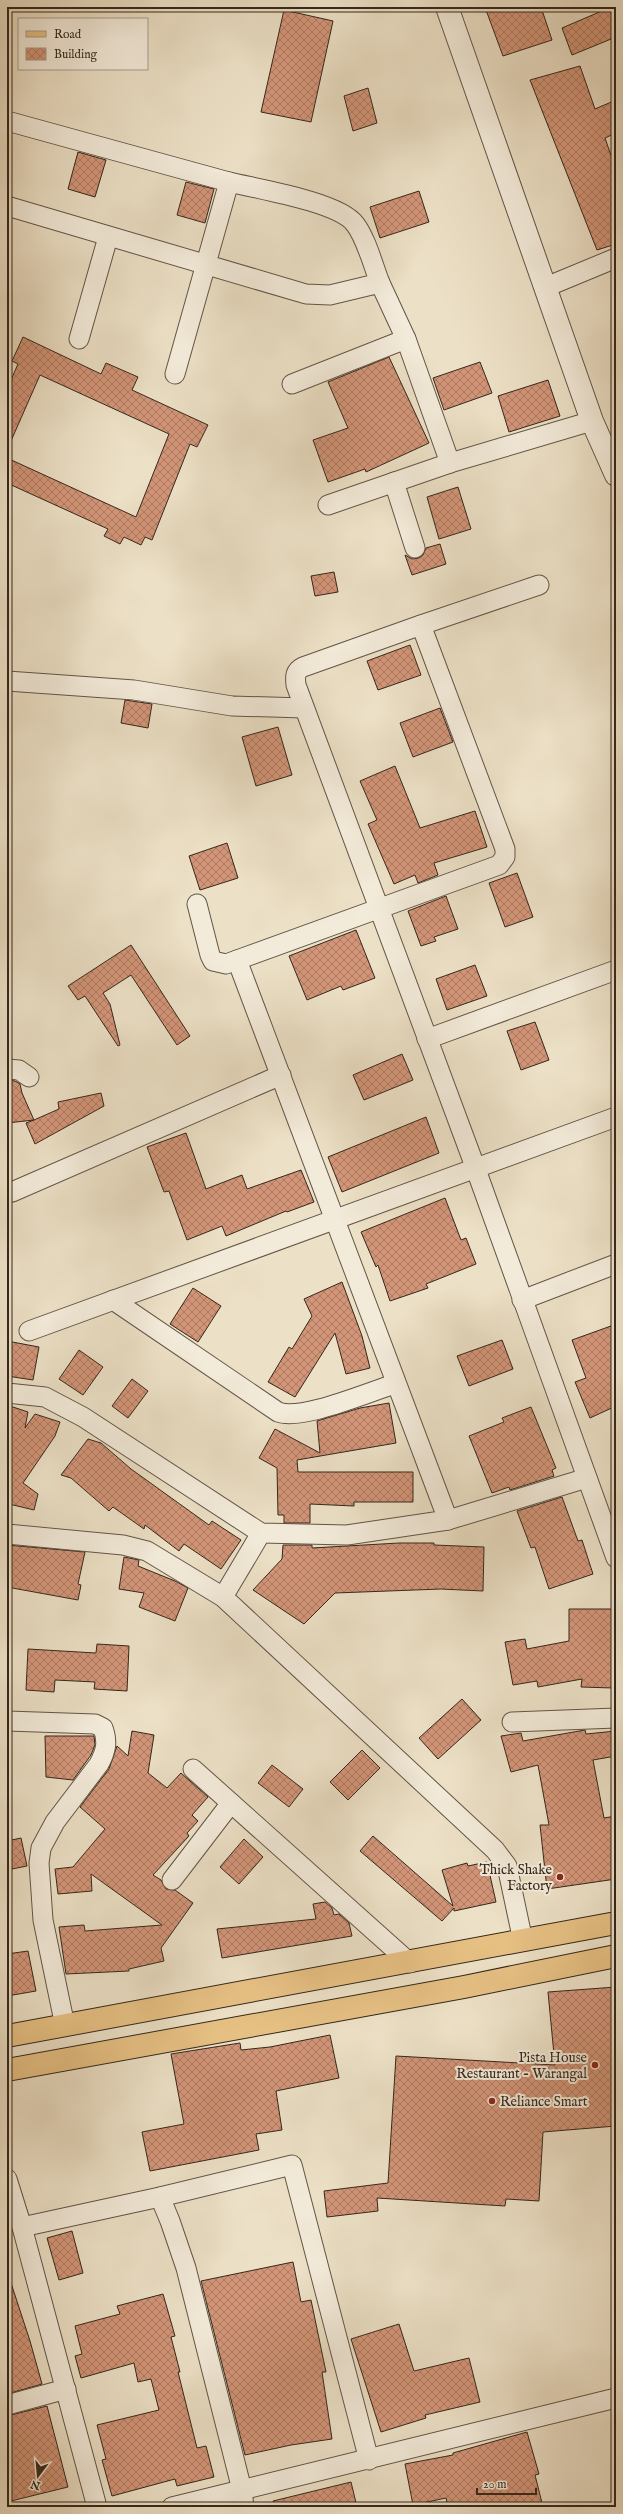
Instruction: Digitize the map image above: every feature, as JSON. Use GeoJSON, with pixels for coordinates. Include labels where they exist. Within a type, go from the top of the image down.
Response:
{"type":"FeatureCollection","features":[{"type":"Feature","properties":{"kind":"main road"},"geometry":{"type":"LineString","coordinates":[[7,2036],[410,1963],[616,1923]]}},
{"type":"Feature","properties":{"kind":"main road"},"geometry":{"type":"LineString","coordinates":[[7,2070],[464,1987],[616,1956]]}},
{"type":"Feature","properties":{"kind":"street"},"geometry":{"type":"LineString","coordinates":[[447,7],[592,421],[616,475]]}},
{"type":"Feature","properties":{"kind":"street"},"geometry":{"type":"LineString","coordinates":[[7,121],[229,182],[328,206],[346,215],[356,224],[406,339],[450,464]]}},
{"type":"Feature","properties":{"kind":"street"},"geometry":{"type":"LineString","coordinates":[[175,374],[229,182]]}},
{"type":"Feature","properties":{"kind":"street"},"geometry":{"type":"LineString","coordinates":[[7,206],[206,266],[306,294],[321,296],[380,282]]}},
{"type":"Feature","properties":{"kind":"street"},"geometry":{"type":"LineString","coordinates":[[79,339],[108,237]]}},
{"type":"Feature","properties":{"kind":"street"},"geometry":{"type":"LineString","coordinates":[[546,287],[616,258]]}},
{"type":"Feature","properties":{"kind":"street"},"geometry":{"type":"LineString","coordinates":[[292,384],[406,339]]}},
{"type":"Feature","properties":{"kind":"street"},"geometry":{"type":"LineString","coordinates":[[328,505],[450,464],[592,421]]}},
{"type":"Feature","properties":{"kind":"street"},"geometry":{"type":"LineString","coordinates":[[394,482],[414,548]]}},
{"type":"Feature","properties":{"kind":"street"},"geometry":{"type":"LineString","coordinates":[[539,585],[421,625],[297,670],[295,676],[296,685],[304,708],[380,908],[616,1558]]}},
{"type":"Feature","properties":{"kind":"street"},"geometry":{"type":"LineString","coordinates":[[197,904],[213,961],[226,964],[499,865],[504,857],[505,849],[421,625]]}},
{"type":"Feature","properties":{"kind":"street"},"geometry":{"type":"LineString","coordinates":[[7,681],[134,690],[232,706],[304,708]]}},
{"type":"Feature","properties":{"kind":"street"},"geometry":{"type":"LineString","coordinates":[[237,960],[395,1384],[448,1520]]}},
{"type":"Feature","properties":{"kind":"street"},"geometry":{"type":"LineString","coordinates":[[427,1039],[616,970]]}},
{"type":"Feature","properties":{"kind":"street"},"geometry":{"type":"LineString","coordinates":[[7,1069],[19,1070],[29,1077]]}},
{"type":"Feature","properties":{"kind":"street"},"geometry":{"type":"LineString","coordinates":[[7,1191],[12,1192],[281,1075]]}},
{"type":"Feature","properties":{"kind":"street"},"geometry":{"type":"LineString","coordinates":[[29,1331],[335,1221],[616,1117]]}},
{"type":"Feature","properties":{"kind":"street"},"geometry":{"type":"LineString","coordinates":[[522,1300],[616,1264]]}},
{"type":"Feature","properties":{"kind":"street"},"geometry":{"type":"LineString","coordinates":[[113,1300],[278,1412],[287,1415],[317,1409],[395,1384]]}},
{"type":"Feature","properties":{"kind":"street"},"geometry":{"type":"LineString","coordinates":[[7,1393],[45,1397],[83,1417],[261,1533],[347,1535],[448,1520],[587,1478]]}},
{"type":"Feature","properties":{"kind":"street"},"geometry":{"type":"LineString","coordinates":[[223,1597],[261,1533]]}},
{"type":"Feature","properties":{"kind":"street"},"geometry":{"type":"LineString","coordinates":[[7,1534],[123,1545],[147,1551],[223,1597],[495,1850],[507,1866],[523,1941]]}},
{"type":"Feature","properties":{"kind":"street"},"geometry":{"type":"LineString","coordinates":[[512,1722],[616,1718]]}},
{"type":"Feature","properties":{"kind":"street"},"geometry":{"type":"LineString","coordinates":[[7,1721],[96,1724],[103,1728],[106,1737],[104,1755],[99,1764],[55,1822],[41,1848],[39,1863],[43,1920],[65,2026]]}},
{"type":"Feature","properties":{"kind":"street"},"geometry":{"type":"LineString","coordinates":[[193,1769],[410,1963]]}},
{"type":"Feature","properties":{"kind":"street"},"geometry":{"type":"LineString","coordinates":[[172,1880],[231,1803]]}},
{"type":"Feature","properties":{"kind":"street"},"geometry":{"type":"LineString","coordinates":[[22,2227],[160,2197],[292,2165],[369,2460]]}},
{"type":"Feature","properties":{"kind":"street"},"geometry":{"type":"LineString","coordinates":[[7,2179],[22,2227],[97,2507]]}},
{"type":"Feature","properties":{"kind":"street"},"geometry":{"type":"LineString","coordinates":[[160,2197],[186,2268],[243,2499]]}},
{"type":"Feature","properties":{"kind":"street"},"geometry":{"type":"LineString","coordinates":[[7,2405],[66,2389]]}},
{"type":"Feature","properties":{"kind":"street"},"geometry":{"type":"LineString","coordinates":[[172,2507],[243,2499],[369,2460],[616,2398]]}},
{"type":"Feature","properties":{"kind":"building"},"geometry":{"type":"Polygon","coordinates":[[[495,7],[541,7],[552,40],[503,56],[486,10],[495,7]]]}},
{"type":"Feature","properties":{"kind":"building"},"geometry":{"type":"Polygon","coordinates":[[[611,7],[616,18],[616,37],[572,55],[562,28],[611,7]]]}},
{"type":"Feature","properties":{"kind":"building"},"geometry":{"type":"Polygon","coordinates":[[[284,10],[333,21],[311,122],[261,112],[284,10]]]}},
{"type":"Feature","properties":{"kind":"building"},"geometry":{"type":"Polygon","coordinates":[[[580,66],[595,109],[616,100],[616,133],[605,138],[616,170],[616,244],[597,250],[530,80],[580,66]]]}},
{"type":"Feature","properties":{"kind":"building"},"geometry":{"type":"Polygon","coordinates":[[[368,88],[377,123],[353,131],[344,96],[368,88]]]}},
{"type":"Feature","properties":{"kind":"building"},"geometry":{"type":"Polygon","coordinates":[[[78,152],[106,160],[95,197],[68,189],[78,152]]]}},
{"type":"Feature","properties":{"kind":"building"},"geometry":{"type":"Polygon","coordinates":[[[186,182],[214,189],[205,223],[177,215],[186,182]]]}},
{"type":"Feature","properties":{"kind":"building"},"geometry":{"type":"Polygon","coordinates":[[[419,191],[429,222],[380,238],[370,207],[419,191]]]}},
{"type":"Feature","properties":{"kind":"building"},"geometry":{"type":"Polygon","coordinates":[[[23,337],[101,374],[106,363],[138,377],[132,390],[208,425],[197,447],[190,444],[152,540],[145,537],[141,545],[124,537],[120,544],[104,536],[108,529],[7,483],[7,458],[136,517],[169,434],[40,375],[7,450],[7,389],[18,364],[12,361],[23,337]]]}},
{"type":"Feature","properties":{"kind":"building"},"geometry":{"type":"Polygon","coordinates":[[[389,357],[429,443],[366,472],[365,469],[328,482],[313,440],[348,428],[328,382],[389,357]]]}},
{"type":"Feature","properties":{"kind":"building"},"geometry":{"type":"Polygon","coordinates":[[[480,362],[492,393],[444,410],[433,378],[480,362]]]}},
{"type":"Feature","properties":{"kind":"building"},"geometry":{"type":"Polygon","coordinates":[[[548,380],[560,416],[509,432],[498,396],[548,380]]]}},
{"type":"Feature","properties":{"kind":"building"},"geometry":{"type":"Polygon","coordinates":[[[458,487],[471,529],[439,539],[427,497],[458,487]]]}},
{"type":"Feature","properties":{"kind":"building"},"geometry":{"type":"Polygon","coordinates":[[[440,544],[446,564],[412,575],[405,555],[412,559],[419,558],[423,555],[426,548],[440,544]]]}},
{"type":"Feature","properties":{"kind":"building"},"geometry":{"type":"Polygon","coordinates":[[[334,572],[338,592],[315,596],[311,576],[334,572]]]}},
{"type":"Feature","properties":{"kind":"building"},"geometry":{"type":"Polygon","coordinates":[[[410,645],[421,675],[378,690],[367,661],[410,645]]]}},
{"type":"Feature","properties":{"kind":"building"},"geometry":{"type":"Polygon","coordinates":[[[125,700],[152,704],[148,728],[121,723],[125,700]]]}},
{"type":"Feature","properties":{"kind":"building"},"geometry":{"type":"Polygon","coordinates":[[[440,708],[453,742],[413,757],[400,723],[440,708]]]}},
{"type":"Feature","properties":{"kind":"building"},"geometry":{"type":"Polygon","coordinates":[[[278,727],[292,775],[256,786],[242,737],[278,727]]]}},
{"type":"Feature","properties":{"kind":"building"},"geometry":{"type":"Polygon","coordinates":[[[395,766],[420,828],[475,811],[487,847],[434,863],[438,875],[418,883],[415,875],[394,884],[368,824],[377,820],[360,781],[395,766]]]}},
{"type":"Feature","properties":{"kind":"building"},"geometry":{"type":"Polygon","coordinates":[[[227,843],[238,878],[200,890],[189,856],[227,843]]]}},
{"type":"Feature","properties":{"kind":"building"},"geometry":{"type":"Polygon","coordinates":[[[517,873],[533,917],[505,927],[489,883],[517,873]]]}},
{"type":"Feature","properties":{"kind":"building"},"geometry":{"type":"Polygon","coordinates":[[[446,896],[458,929],[434,937],[436,941],[421,946],[408,911],[446,896]]]}},
{"type":"Feature","properties":{"kind":"building"},"geometry":{"type":"Polygon","coordinates":[[[356,930],[375,978],[343,990],[341,986],[307,1000],[289,956],[356,930]]]}},
{"type":"Feature","properties":{"kind":"building"},"geometry":{"type":"Polygon","coordinates":[[[131,945],[190,1036],[177,1045],[131,975],[103,993],[110,1004],[120,1045],[118,1046],[85,996],[78,1000],[68,986],[131,945]]]}},
{"type":"Feature","properties":{"kind":"building"},"geometry":{"type":"Polygon","coordinates":[[[475,965],[487,996],[447,1010],[436,979],[475,965]]]}},
{"type":"Feature","properties":{"kind":"building"},"geometry":{"type":"Polygon","coordinates":[[[535,1022],[549,1060],[521,1070],[507,1031],[535,1022]]]}},
{"type":"Feature","properties":{"kind":"building"},"geometry":{"type":"Polygon","coordinates":[[[402,1054],[413,1080],[364,1100],[353,1075],[402,1054]]]}},
{"type":"Feature","properties":{"kind":"building"},"geometry":{"type":"Polygon","coordinates":[[[7,1080],[15,1081],[20,1084],[22,1093],[34,1120],[7,1123],[7,1080]]]}},
{"type":"Feature","properties":{"kind":"building"},"geometry":{"type":"Polygon","coordinates":[[[101,1093],[104,1106],[35,1144],[26,1123],[59,1109],[58,1102],[101,1093]]]}},
{"type":"Feature","properties":{"kind":"building"},"geometry":{"type":"Polygon","coordinates":[[[426,1117],[439,1153],[342,1192],[328,1157],[426,1117]]]}},
{"type":"Feature","properties":{"kind":"building"},"geometry":{"type":"Polygon","coordinates":[[[186,1133],[206,1189],[242,1175],[247,1189],[301,1170],[314,1202],[287,1212],[286,1211],[226,1236],[222,1226],[187,1240],[169,1191],[164,1192],[147,1147],[186,1133]]]}},
{"type":"Feature","properties":{"kind":"building"},"geometry":{"type":"Polygon","coordinates":[[[445,1198],[461,1240],[466,1238],[476,1264],[426,1284],[428,1288],[390,1301],[378,1265],[376,1267],[361,1232],[445,1198]]]}},
{"type":"Feature","properties":{"kind":"building"},"geometry":{"type":"Polygon","coordinates":[[[342,1282],[362,1336],[370,1368],[346,1374],[335,1333],[295,1397],[268,1382],[289,1347],[292,1349],[312,1316],[304,1299],[342,1282]]]}},
{"type":"Feature","properties":{"kind":"building"},"geometry":{"type":"Polygon","coordinates":[[[193,1288],[221,1306],[198,1342],[170,1324],[193,1288]]]}},
{"type":"Feature","properties":{"kind":"building"},"geometry":{"type":"Polygon","coordinates":[[[611,1326],[616,1338],[616,1406],[590,1418],[575,1382],[586,1378],[572,1340],[611,1326]]]}},
{"type":"Feature","properties":{"kind":"building"},"geometry":{"type":"Polygon","coordinates":[[[502,1340],[513,1369],[469,1386],[457,1356],[502,1340]]]}},
{"type":"Feature","properties":{"kind":"building"},"geometry":{"type":"Polygon","coordinates":[[[7,1341],[39,1347],[33,1380],[7,1376],[7,1341]]]}},
{"type":"Feature","properties":{"kind":"building"},"geometry":{"type":"Polygon","coordinates":[[[79,1350],[103,1367],[83,1395],[59,1379],[79,1350]]]}},
{"type":"Feature","properties":{"kind":"building"},"geometry":{"type":"Polygon","coordinates":[[[132,1379],[148,1391],[128,1418],[112,1406],[132,1379]]]}},
{"type":"Feature","properties":{"kind":"building"},"geometry":{"type":"Polygon","coordinates":[[[389,1403],[396,1443],[297,1460],[298,1472],[413,1472],[413,1502],[354,1502],[354,1506],[310,1504],[310,1523],[284,1523],[284,1515],[278,1515],[277,1468],[259,1458],[275,1429],[320,1453],[317,1421],[360,1408],[389,1403]]]}},
{"type":"Feature","properties":{"kind":"building"},"geometry":{"type":"Polygon","coordinates":[[[7,1405],[28,1412],[25,1428],[35,1414],[60,1422],[55,1436],[23,1483],[38,1494],[34,1510],[9,1504],[7,1507],[7,1405]]]}},
{"type":"Feature","properties":{"kind":"building"},"geometry":{"type":"Polygon","coordinates":[[[531,1407],[556,1468],[552,1470],[554,1476],[510,1490],[509,1487],[492,1493],[469,1436],[504,1422],[502,1418],[531,1407]]]}},
{"type":"Feature","properties":{"kind":"building"},"geometry":{"type":"Polygon","coordinates":[[[88,1439],[101,1443],[131,1469],[209,1525],[212,1521],[241,1540],[221,1569],[184,1544],[179,1551],[145,1525],[144,1529],[113,1507],[109,1511],[71,1478],[61,1475],[88,1439]]]}},
{"type":"Feature","properties":{"kind":"building"},"geometry":{"type":"Polygon","coordinates":[[[562,1497],[578,1541],[582,1540],[593,1574],[549,1589],[535,1547],[531,1548],[517,1511],[562,1497]]]}},
{"type":"Feature","properties":{"kind":"building"},"geometry":{"type":"Polygon","coordinates":[[[399,1543],[434,1543],[434,1545],[484,1547],[483,1591],[441,1589],[335,1593],[304,1624],[253,1590],[282,1559],[283,1545],[312,1545],[312,1548],[399,1543]]]}},
{"type":"Feature","properties":{"kind":"building"},"geometry":{"type":"Polygon","coordinates":[[[7,1545],[85,1552],[78,1584],[81,1585],[78,1600],[7,1587],[7,1545]]]}},
{"type":"Feature","properties":{"kind":"building"},"geometry":{"type":"Polygon","coordinates":[[[124,1557],[139,1560],[138,1566],[188,1588],[175,1621],[139,1607],[144,1593],[119,1589],[124,1557]]]}},
{"type":"Feature","properties":{"kind":"building"},"geometry":{"type":"Polygon","coordinates":[[[569,1609],[616,1609],[613,1688],[581,1687],[582,1679],[538,1687],[537,1681],[513,1685],[505,1642],[525,1639],[527,1649],[569,1641],[569,1609]]]}},
{"type":"Feature","properties":{"kind":"building"},"geometry":{"type":"Polygon","coordinates":[[[97,1644],[129,1646],[127,1691],[94,1689],[95,1682],[55,1680],[54,1692],[26,1690],[28,1649],[96,1653],[97,1644]]]}},
{"type":"Feature","properties":{"kind":"building"},"geometry":{"type":"Polygon","coordinates":[[[462,1699],[481,1720],[438,1759],[419,1738],[462,1699]]]}},
{"type":"Feature","properties":{"kind":"building"},"geometry":{"type":"Polygon","coordinates":[[[585,1730],[586,1734],[616,1731],[616,1756],[593,1760],[604,1818],[616,1816],[616,1879],[547,1889],[540,1825],[549,1825],[538,1765],[511,1772],[501,1736],[521,1733],[523,1741],[585,1730]]]}},
{"type":"Feature","properties":{"kind":"building"},"geometry":{"type":"Polygon","coordinates":[[[132,1731],[154,1735],[148,1773],[167,1788],[181,1773],[208,1797],[192,1815],[198,1821],[187,1833],[189,1836],[153,1875],[161,1880],[166,1889],[175,1890],[193,1903],[161,1948],[164,1961],[129,1969],[129,1971],[66,1974],[59,1927],[84,1925],[85,1931],[162,1925],[91,1874],[92,1891],[58,1894],[55,1869],[73,1867],[105,1829],[80,1807],[109,1769],[117,1746],[128,1756],[132,1731]]]}},
{"type":"Feature","properties":{"kind":"building"},"geometry":{"type":"Polygon","coordinates":[[[45,1736],[94,1736],[95,1745],[91,1755],[73,1780],[46,1777],[45,1736]]]}},
{"type":"Feature","properties":{"kind":"building"},"geometry":{"type":"Polygon","coordinates":[[[362,1750],[380,1768],[348,1800],[330,1782],[362,1750]]]}},
{"type":"Feature","properties":{"kind":"building"},"geometry":{"type":"Polygon","coordinates":[[[272,1765],[303,1789],[289,1807],[258,1783],[272,1765]]]}},
{"type":"Feature","properties":{"kind":"building"},"geometry":{"type":"Polygon","coordinates":[[[373,1836],[453,1906],[442,1870],[467,1863],[468,1866],[487,1862],[496,1902],[454,1911],[454,1908],[442,1921],[360,1851],[373,1836]]]}},
{"type":"Feature","properties":{"kind":"building"},"geometry":{"type":"Polygon","coordinates":[[[21,1838],[27,1866],[7,1870],[7,1841],[21,1838]]]}},
{"type":"Feature","properties":{"kind":"building"},"geometry":{"type":"Polygon","coordinates":[[[244,1839],[263,1857],[239,1884],[220,1867],[244,1839]]]}},
{"type":"Feature","properties":{"kind":"building"},"geometry":{"type":"Polygon","coordinates":[[[325,1902],[332,1908],[334,1915],[339,1914],[349,1923],[352,1936],[222,1958],[217,1929],[316,1919],[313,1904],[325,1902]]]}},
{"type":"Feature","properties":{"kind":"building"},"geometry":{"type":"Polygon","coordinates":[[[28,1951],[36,1991],[7,1996],[7,1954],[28,1951]]]}},
{"type":"Feature","properties":{"kind":"building"},"geometry":{"type":"Polygon","coordinates":[[[616,1987],[616,2126],[543,2132],[539,2201],[506,2199],[505,2206],[377,2198],[378,2211],[327,2217],[324,2191],[388,2183],[396,2056],[555,2065],[548,1992],[616,1987]]]}},
{"type":"Feature","properties":{"kind":"building"},"geometry":{"type":"Polygon","coordinates":[[[330,2035],[339,2078],[276,2091],[282,2130],[256,2134],[259,2150],[150,2171],[142,2132],[184,2124],[171,2054],[240,2043],[241,2050],[270,2047],[330,2035]]]}},
{"type":"Feature","properties":{"kind":"building"},"geometry":{"type":"Polygon","coordinates":[[[72,2231],[83,2273],[59,2280],[47,2238],[72,2231]]]}},
{"type":"Feature","properties":{"kind":"building"},"geometry":{"type":"Polygon","coordinates":[[[293,2262],[301,2302],[311,2300],[326,2372],[322,2372],[332,2439],[291,2445],[245,2455],[201,2281],[293,2262]]]}},
{"type":"Feature","properties":{"kind":"building"},"geometry":{"type":"Polygon","coordinates":[[[10,2280],[42,2384],[7,2394],[7,2281],[10,2280]]]}},
{"type":"Feature","properties":{"kind":"building"},"geometry":{"type":"Polygon","coordinates":[[[163,2294],[175,2336],[171,2337],[197,2448],[206,2446],[214,2477],[177,2486],[175,2479],[112,2496],[102,2460],[106,2459],[97,2425],[159,2410],[151,2379],[138,2382],[134,2363],[81,2378],[75,2356],[82,2354],[75,2326],[120,2314],[117,2306],[163,2294]]]}},
{"type":"Feature","properties":{"kind":"building"},"geometry":{"type":"Polygon","coordinates":[[[399,2324],[414,2371],[469,2358],[480,2402],[425,2415],[426,2418],[381,2432],[351,2339],[399,2324]]]}},
{"type":"Feature","properties":{"kind":"building"},"geometry":{"type":"Polygon","coordinates":[[[47,2406],[68,2487],[7,2502],[7,2416],[47,2406]]]}},
{"type":"Feature","properties":{"kind":"building"},"geometry":{"type":"Polygon","coordinates":[[[527,2432],[539,2474],[535,2475],[543,2507],[448,2507],[446,2498],[413,2505],[405,2464],[453,2455],[453,2453],[527,2432]]]}},
{"type":"Feature","properties":{"kind":"building"},"geometry":{"type":"Polygon","coordinates":[[[351,2482],[357,2507],[274,2507],[273,2501],[351,2482]]]}},
{"type":"Feature","properties":{"kind":"place","name":"Thick Shake Factory"},"geometry":{"type":"Point","coordinates":[560,1877]}},
{"type":"Feature","properties":{"kind":"place","name":"Pista House Restaurant - Warangal"},"geometry":{"type":"Point","coordinates":[595,2065]}},
{"type":"Feature","properties":{"kind":"place","name":"Reliance Smart"},"geometry":{"type":"Point","coordinates":[492,2101]}}]}
